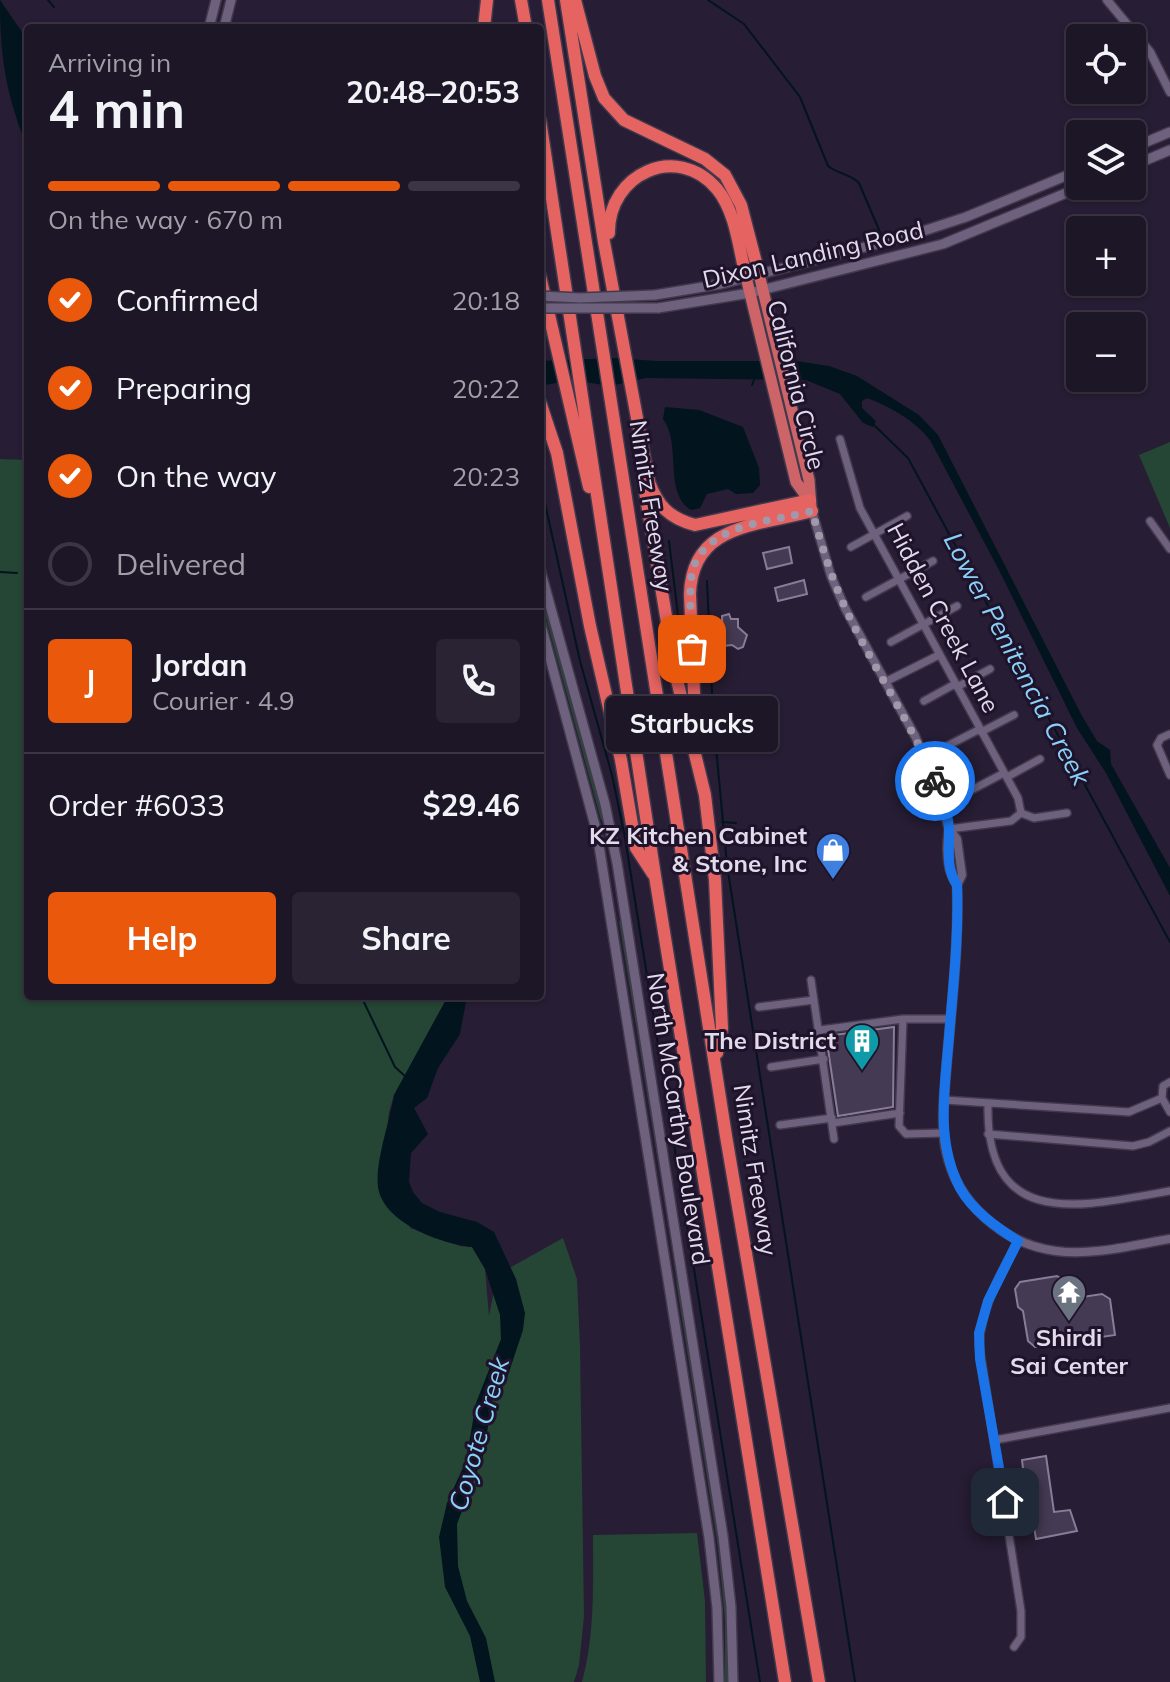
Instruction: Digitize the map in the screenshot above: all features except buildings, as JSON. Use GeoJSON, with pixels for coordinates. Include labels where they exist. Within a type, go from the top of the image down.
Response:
{"type":"FeatureCollection","features":[{"type":"Feature","properties":{"kind":"highway"},"geometry":{"type":"LineString","coordinates":[[484,24],[487,0]]}},
{"type":"Feature","properties":{"kind":"highway"},"geometry":{"type":"LineString","coordinates":[[521,0],[525,24]]}},
{"type":"Feature","properties":{"kind":"highway","name":"Nimitz Freeway"},"geometry":{"type":"LineString","coordinates":[[548,0],[715,1060],[819,1682]]}},
{"type":"Feature","properties":{"kind":"highway"},"geometry":{"type":"LineString","coordinates":[[566,0],[633,405],[652,540],[682,704],[705,795],[715,880],[722,1028],[715,1060]]}},
{"type":"Feature","properties":{"kind":"highway"},"geometry":{"type":"LineString","coordinates":[[575,0],[604,98],[624,120],[705,159],[725,175],[741,205],[753,275]]}},
{"type":"Feature","properties":{"kind":"highway","name":"Nimitz Freeway"},"geometry":{"type":"LineString","coordinates":[[544,146],[575,344],[578,406],[614,600],[655,876],[785,1682]]}},
{"type":"Feature","properties":{"kind":"highway"},"geometry":{"type":"LineString","coordinates":[[613,284],[609,230],[613,205],[631,180],[649,170],[668,167],[697,174],[719,192],[728,206],[753,275]]}},
{"type":"Feature","properties":{"kind":"highway","name":"California Circle"},"geometry":{"type":"LineString","coordinates":[[753,275],[796,482],[811,506]]}},
{"type":"Feature","properties":{"kind":"highway"},"geometry":{"type":"LineString","coordinates":[[544,292],[557,345],[578,406]]}},
{"type":"Feature","properties":{"kind":"highway","name":"California Circle"},"geometry":{"type":"LineString","coordinates":[[770,348],[789,397],[809,480],[811,506]]}},
{"type":"Feature","properties":{"kind":"highway"},"geometry":{"type":"LineString","coordinates":[[633,405],[655,498],[665,512],[678,521],[710,524],[811,506]]}},
{"type":"Feature","properties":{"kind":"highway"},"geometry":{"type":"LineString","coordinates":[[544,411],[553,432],[590,626],[621,760],[636,848],[655,876]]}},
{"type":"Feature","properties":{"kind":"highway"},"geometry":{"type":"LineString","coordinates":[[697,760],[690,594],[691,577],[697,560],[707,546],[721,536],[811,506]]}},
{"type":"Feature","properties":{"kind":"main road"},"geometry":{"type":"LineString","coordinates":[[210,24],[216,0]]}},
{"type":"Feature","properties":{"kind":"main road"},"geometry":{"type":"LineString","coordinates":[[225,24],[231,0]]}},
{"type":"Feature","properties":{"kind":"main road"},"geometry":{"type":"LineString","coordinates":[[1146,142],[1170,132]]}},
{"type":"Feature","properties":{"kind":"main road"},"geometry":{"type":"LineString","coordinates":[[1146,160],[1170,150]]}},
{"type":"Feature","properties":{"kind":"main road","name":"Dixon Landing Road"},"geometry":{"type":"LineString","coordinates":[[544,296],[655,295],[753,275],[908,236],[966,217],[1066,176]]}},
{"type":"Feature","properties":{"kind":"main road","name":"Dixon Landing Road"},"geometry":{"type":"LineString","coordinates":[[544,308],[658,308],[756,291],[943,244],[1066,193]]}},
{"type":"Feature","properties":{"kind":"main road","name":"North McCarthy Boulevard"},"geometry":{"type":"LineString","coordinates":[[544,583],[611,833],[726,1560],[733,1633],[733,1682]]}},
{"type":"Feature","properties":{"kind":"main road","name":"North McCarthy Boulevard"},"geometry":{"type":"LineString","coordinates":[[544,636],[597,833],[713,1562],[719,1682]]}},
{"type":"Feature","properties":{"kind":"main road"},"geometry":{"type":"LineString","coordinates":[[567,720],[581,715]]}},
{"type":"Feature","properties":{"kind":"main road"},"geometry":{"type":"LineString","coordinates":[[625,1004],[639,1001]]}},
{"type":"Feature","properties":{"kind":"main road"},"geometry":{"type":"LineString","coordinates":[[657,1205],[671,1203]]}},
{"type":"Feature","properties":{"kind":"street"},"geometry":{"type":"LineString","coordinates":[[1107,0],[1150,52],[1170,92]]}},
{"type":"Feature","properties":{"kind":"street","name":"Hidden Creek Lane"},"geometry":{"type":"LineString","coordinates":[[840,439],[860,508],[1018,798],[1021,813]]}},
{"type":"Feature","properties":{"kind":"street","name":"California Circle"},"geometry":{"type":"LineString","coordinates":[[811,506],[834,583],[925,758],[949,829],[951,876],[957,885],[944,1133],[947,1153],[961,1190],[988,1221],[1018,1241],[1055,1251],[1075,1252],[1170,1239]]}},
{"type":"Feature","properties":{"kind":"street"},"geometry":{"type":"LineString","coordinates":[[851,547],[907,516]]}},
{"type":"Feature","properties":{"kind":"street"},"geometry":{"type":"LineString","coordinates":[[1150,521],[1170,549]]}},
{"type":"Feature","properties":{"kind":"street"},"geometry":{"type":"LineString","coordinates":[[866,597],[933,561]]}},
{"type":"Feature","properties":{"kind":"street"},"geometry":{"type":"LineString","coordinates":[[891,642],[957,606]]}},
{"type":"Feature","properties":{"kind":"street"},"geometry":{"type":"LineString","coordinates":[[885,682],[939,655]]}},
{"type":"Feature","properties":{"kind":"street"},"geometry":{"type":"LineString","coordinates":[[924,701],[990,669]]}},
{"type":"Feature","properties":{"kind":"street"},"geometry":{"type":"LineString","coordinates":[[947,746],[1014,715]]}},
{"type":"Feature","properties":{"kind":"street"},"geometry":{"type":"LineString","coordinates":[[1170,734],[1161,738],[1157,745],[1170,775]]}},
{"type":"Feature","properties":{"kind":"street"},"geometry":{"type":"LineString","coordinates":[[962,795],[1040,759]]}},
{"type":"Feature","properties":{"kind":"street"},"geometry":{"type":"LineString","coordinates":[[949,829],[1011,821],[1021,813],[1034,818],[1067,813]]}},
{"type":"Feature","properties":{"kind":"street"},"geometry":{"type":"LineString","coordinates":[[811,980],[834,1139]]}},
{"type":"Feature","properties":{"kind":"street"},"geometry":{"type":"LineString","coordinates":[[759,1007],[814,1000]]}},
{"type":"Feature","properties":{"kind":"street"},"geometry":{"type":"LineString","coordinates":[[820,1030],[903,1019],[950,1019]]}},
{"type":"Feature","properties":{"kind":"street"},"geometry":{"type":"LineString","coordinates":[[903,1019],[899,1126],[906,1134],[944,1133]]}},
{"type":"Feature","properties":{"kind":"street"},"geometry":{"type":"LineString","coordinates":[[771,1067],[824,1059]]}},
{"type":"Feature","properties":{"kind":"street"},"geometry":{"type":"LineString","coordinates":[[1170,1082],[1163,1086],[1162,1098],[1170,1112]]}},
{"type":"Feature","properties":{"kind":"street"},"geometry":{"type":"LineString","coordinates":[[944,1100],[1129,1112],[1162,1098]]}},
{"type":"Feature","properties":{"kind":"street"},"geometry":{"type":"LineString","coordinates":[[988,1104],[988,1134],[993,1155],[1005,1176],[1026,1195],[1050,1205],[1084,1206],[1170,1191]]}},
{"type":"Feature","properties":{"kind":"street"},"geometry":{"type":"LineString","coordinates":[[780,1125],[900,1113]]}},
{"type":"Feature","properties":{"kind":"street"},"geometry":{"type":"LineString","coordinates":[[988,1134],[1133,1146],[1170,1131]]}},
{"type":"Feature","properties":{"kind":"street"},"geometry":{"type":"LineString","coordinates":[[1014,1647],[1021,1637],[1021,1611],[980,1359],[979,1333],[988,1301],[1018,1241]]}},
{"type":"Feature","properties":{"kind":"street"},"geometry":{"type":"LineString","coordinates":[[995,1440],[1108,1422],[1170,1408]]}},
{"type":"Feature","properties":{"kind":"green space"},"geometry":{"type":"Polygon","coordinates":[[[1170,442],[1170,528],[1139,455],[1170,442]]]}},
{"type":"Feature","properties":{"kind":"green space"},"geometry":{"type":"Polygon","coordinates":[[[0,459],[24,460],[24,1000],[446,1000],[394,1095],[386,1141],[410,1228],[460,1246],[472,1247],[485,1269],[489,1316],[497,1275],[563,1238],[577,1279],[584,1616],[574,1682],[0,1682],[0,459]]]}},
{"type":"Feature","properties":{"kind":"green space"},"geometry":{"type":"Polygon","coordinates":[[[544,593],[606,818],[601,820],[544,611],[544,593]]]}},
{"type":"Feature","properties":{"kind":"green space"},"geometry":{"type":"Polygon","coordinates":[[[623,920],[665,1191],[663,1192],[619,921],[623,920]]]}},
{"type":"Feature","properties":{"kind":"green space"},"geometry":{"type":"Polygon","coordinates":[[[666,1217],[676,1279],[684,1305],[727,1582],[730,1682],[725,1682],[725,1621],[718,1547],[666,1217]]]}},
{"type":"Feature","properties":{"kind":"green space"},"geometry":{"type":"Polygon","coordinates":[[[697,1533],[705,1601],[706,1682],[582,1682],[591,1628],[593,1535],[697,1533]]]}},
{"type":"Feature","properties":{"kind":"water"},"geometry":{"type":"Polygon","coordinates":[[[0,0],[22,32],[24,138],[14,111],[1,40],[0,0]]]}},
{"type":"Feature","properties":{"kind":"water"},"geometry":{"type":"Polygon","coordinates":[[[614,358],[796,361],[829,366],[857,376],[919,415],[938,435],[1082,716],[1097,741],[1110,750],[1111,764],[1170,868],[1170,896],[1106,773],[1077,728],[930,440],[917,426],[867,398],[862,401],[862,408],[876,421],[873,427],[863,423],[840,394],[806,380],[646,378],[610,386],[572,380],[544,385],[544,361],[614,358]]]}},
{"type":"Feature","properties":{"kind":"water"},"geometry":{"type":"Polygon","coordinates":[[[665,407],[699,410],[743,427],[759,468],[760,485],[753,493],[736,494],[728,489],[707,494],[700,508],[691,510],[677,492],[669,429],[663,419],[665,407]]]}},
{"type":"Feature","properties":{"kind":"water","name":"Coyote Creek"},"geometry":{"type":"Polygon","coordinates":[[[446,1000],[466,1000],[460,1034],[438,1068],[427,1098],[414,1108],[428,1134],[411,1153],[409,1182],[422,1203],[440,1212],[477,1222],[494,1232],[516,1279],[525,1313],[523,1330],[507,1378],[492,1399],[484,1453],[457,1524],[458,1566],[467,1601],[486,1638],[495,1682],[480,1682],[470,1636],[445,1587],[439,1537],[447,1503],[466,1461],[476,1403],[501,1339],[500,1315],[485,1269],[472,1247],[445,1241],[416,1229],[402,1221],[382,1200],[378,1177],[394,1095],[446,1000]]]}},
{"type":"Feature","properties":{"kind":"waterway"},"geometry":{"type":"LineString","coordinates":[[48,0],[54,7]]}},
{"type":"Feature","properties":{"kind":"waterway"},"geometry":{"type":"LineString","coordinates":[[708,0],[744,24],[800,97],[828,166],[859,183],[882,237]]}},
{"type":"Feature","properties":{"kind":"waterway"},"geometry":{"type":"LineString","coordinates":[[752,385],[754,380]]}},
{"type":"Feature","properties":{"kind":"waterway","name":"Lower Penitencia Creek"},"geometry":{"type":"LineString","coordinates":[[874,425],[908,458],[1170,942]]}},
{"type":"Feature","properties":{"kind":"waterway"},"geometry":{"type":"LineString","coordinates":[[544,499],[580,661],[612,775],[625,838],[760,1682]]}},
{"type":"Feature","properties":{"kind":"waterway"},"geometry":{"type":"LineString","coordinates":[[669,541],[685,673]]}},
{"type":"Feature","properties":{"kind":"waterway"},"geometry":{"type":"LineString","coordinates":[[0,572],[17,573]]}},
{"type":"Feature","properties":{"kind":"waterway"},"geometry":{"type":"LineString","coordinates":[[707,581],[713,715],[727,865],[855,1682]]}},
{"type":"Feature","properties":{"kind":"waterway"},"geometry":{"type":"LineString","coordinates":[[722,822],[736,823]]}},
{"type":"Feature","properties":{"kind":"waterway"},"geometry":{"type":"LineString","coordinates":[[363,1000],[395,1067],[406,1077]]}},
{"type":"Feature","properties":{"kind":"way so far"},"geometry":{"type":"LineString","coordinates":[[692,649],[691,577],[697,560],[707,546],[731,531],[812,511],[831,576],[845,608],[915,736],[935,781]]}},
{"type":"Feature","properties":{"kind":"place","name":"Starbucks"},"geometry":{"type":"Point","coordinates":[692,649]}},
{"type":"Feature","properties":{"kind":"place","name":"KZ Kitchen Cabinet & Stone, Inc"},"geometry":{"type":"Point","coordinates":[833,881]}},
{"type":"Feature","properties":{"kind":"place","name":"The District"},"geometry":{"type":"Point","coordinates":[862,1072]}},
{"type":"Feature","properties":{"kind":"place","name":"Shirdi Sai Center"},"geometry":{"type":"Point","coordinates":[1069,1323]}},
{"type":"Feature","properties":{"kind":"route"},"geometry":{"type":"LineString","coordinates":[[935,781],[949,829],[947,843],[951,876],[957,885],[958,906],[943,1113],[947,1153],[961,1190],[973,1206],[988,1221],[1018,1241],[988,1301],[979,1333],[980,1359],[1005,1502]]}}]}
